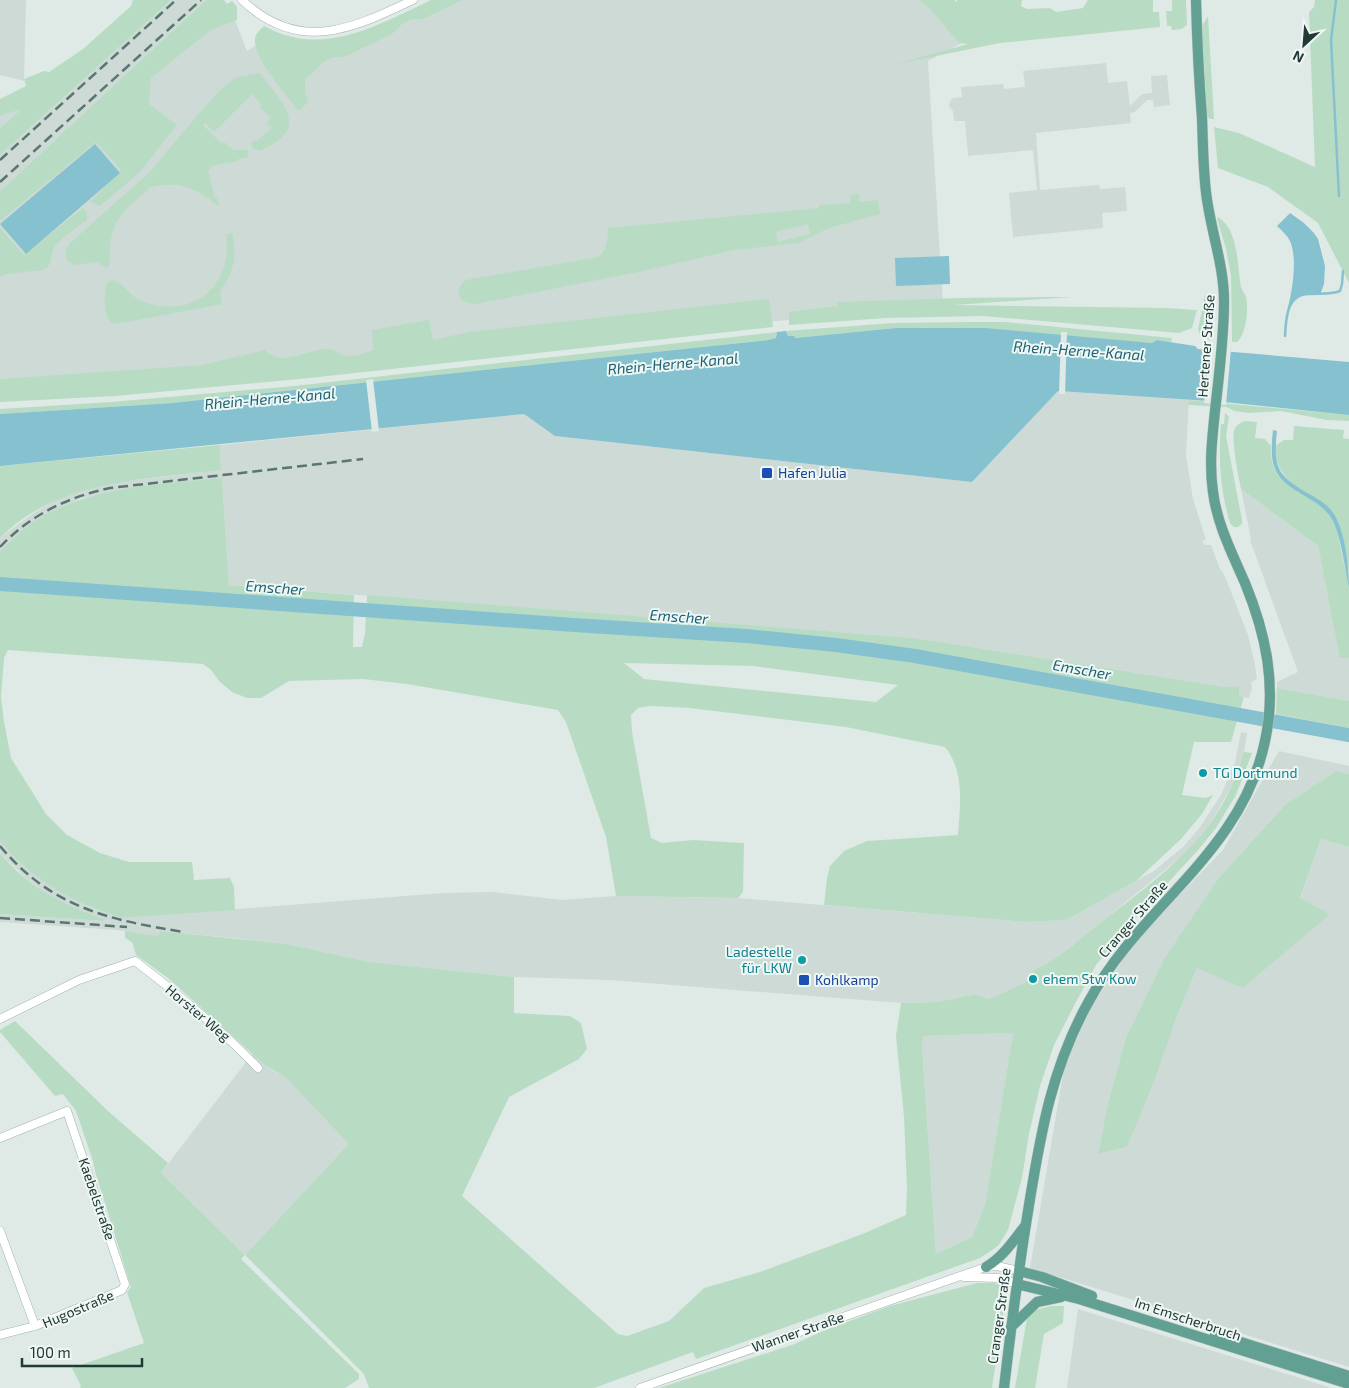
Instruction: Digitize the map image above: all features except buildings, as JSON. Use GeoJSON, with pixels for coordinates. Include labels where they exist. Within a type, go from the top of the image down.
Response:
{"type":"FeatureCollection","features":[{"type":"Feature","properties":{"kind":"main road","name":"Hertener Straße"},"geometry":{"type":"LineString","coordinates":[[1196,0],[1206,194],[1218,248],[1224,300],[1222,340],[1210,452],[1211,478],[1215,507],[1220,525],[1247,589],[1262,632],[1270,686]]}},
{"type":"Feature","properties":{"kind":"main road","name":"Cranger Straße"},"geometry":{"type":"LineString","coordinates":[[1004,1388],[1017,1284],[1046,1109],[1061,1059],[1090,998],[1121,952],[1213,848],[1234,821],[1256,773],[1266,737],[1270,686]]}},
{"type":"Feature","properties":{"kind":"main road"},"geometry":{"type":"LineString","coordinates":[[986,1267],[995,1262],[1026,1225]]}},
{"type":"Feature","properties":{"kind":"main road","name":"Im Emscherbruch"},"geometry":{"type":"LineString","coordinates":[[1019,1271],[1042,1277],[1067,1291]]}},
{"type":"Feature","properties":{"kind":"main road","name":"Im Emscherbruch"},"geometry":{"type":"LineString","coordinates":[[1017,1284],[1067,1291],[1349,1376]]}},
{"type":"Feature","properties":{"kind":"main road"},"geometry":{"type":"LineString","coordinates":[[1011,1328],[1037,1302],[1067,1291]]}},
{"type":"Feature","properties":{"kind":"main road","name":"Im Emscherbruch"},"geometry":{"type":"LineString","coordinates":[[1080,1295],[1349,1384]]}},
{"type":"Feature","properties":{"kind":"street"},"geometry":{"type":"LineString","coordinates":[[242,0],[263,17],[286,27],[307,32],[323,32],[362,23],[413,0]]}},
{"type":"Feature","properties":{"kind":"street","name":"Horster Weg"},"geometry":{"type":"LineString","coordinates":[[0,1019],[79,980],[134,961],[195,1008],[231,1040],[258,1068]]}},
{"type":"Feature","properties":{"kind":"street","name":"Kaebelstraße"},"geometry":{"type":"LineString","coordinates":[[0,1138],[67,1111],[124,1281],[124,1287]]}},
{"type":"Feature","properties":{"kind":"street"},"geometry":{"type":"LineString","coordinates":[[0,1232],[35,1326]]}},
{"type":"Feature","properties":{"kind":"street","name":"Wanner Straße"},"geometry":{"type":"LineString","coordinates":[[640,1388],[986,1267],[996,1266],[1019,1271]]}},
{"type":"Feature","properties":{"kind":"street","name":"Wanner Straße"},"geometry":{"type":"LineString","coordinates":[[956,1277],[999,1278],[1017,1284]]}},
{"type":"Feature","properties":{"kind":"street","name":"Hugostraße"},"geometry":{"type":"LineString","coordinates":[[0,1334],[35,1326],[122,1290],[124,1287]]}},
{"type":"Feature","properties":{"kind":"shaded area"},"geometry":{"type":"Polygon","coordinates":[[[0,0],[26,0],[24,81],[0,75],[0,0]]]}},
{"type":"Feature","properties":{"kind":"shaded area"},"geometry":{"type":"Polygon","coordinates":[[[171,0],[206,0],[0,191],[0,155],[171,0]]]}},
{"type":"Feature","properties":{"kind":"shaded area"},"geometry":{"type":"Polygon","coordinates":[[[433,0],[954,0],[978,27],[988,29],[928,61],[943,305],[527,345],[0,386],[0,211],[141,83],[222,16],[234,17],[247,51],[261,42],[333,45],[433,0]]]}},
{"type":"Feature","properties":{"kind":"shaded area"},"geometry":{"type":"Polygon","coordinates":[[[1106,63],[1108,83],[1127,81],[1130,106],[1142,94],[1152,93],[1151,76],[1167,75],[1170,105],[1154,107],[1153,100],[1147,100],[1135,112],[1130,113],[1131,123],[1036,133],[1040,190],[1099,185],[1100,189],[1125,187],[1127,211],[1102,213],[1103,228],[1013,237],[1009,193],[1037,190],[1033,150],[968,156],[965,121],[954,121],[953,111],[949,106],[950,101],[953,98],[962,97],[961,87],[1003,84],[1004,89],[1025,87],[1023,71],[1106,63]]]}},
{"type":"Feature","properties":{"kind":"shaded area"},"geometry":{"type":"Polygon","coordinates":[[[24,108],[0,128],[0,116],[24,108]]]}},
{"type":"Feature","properties":{"kind":"shaded area"},"geometry":{"type":"Polygon","coordinates":[[[1058,391],[1189,400],[1186,455],[1193,499],[1206,540],[1202,541],[1205,545],[1211,545],[1248,635],[1257,679],[1251,682],[1252,688],[1249,698],[1239,697],[1240,687],[1237,686],[1226,687],[914,638],[229,585],[222,479],[82,498],[39,518],[0,551],[0,538],[35,512],[59,498],[109,483],[221,470],[220,445],[524,414],[555,436],[972,482],[1058,391]]]}},
{"type":"Feature","properties":{"kind":"shaded area"},"geometry":{"type":"Polygon","coordinates":[[[1241,489],[1318,546],[1341,658],[1349,658],[1349,701],[1277,688],[1277,682],[1298,672],[1250,540],[1241,489]]]}},
{"type":"Feature","properties":{"kind":"shaded area"},"geometry":{"type":"Polygon","coordinates":[[[1241,732],[1247,733],[1244,752],[1232,785],[1211,823],[1188,851],[1071,947],[1034,970],[1026,982],[989,999],[976,994],[937,1002],[901,1003],[609,980],[514,977],[370,962],[287,944],[235,938],[160,931],[158,936],[117,930],[0,922],[0,914],[104,921],[104,919],[54,899],[28,880],[0,853],[0,841],[34,875],[59,892],[120,918],[443,893],[493,892],[562,900],[616,896],[738,898],[1027,922],[1066,920],[1154,871],[1184,846],[1200,827],[1221,795],[1235,762],[1241,732]]]}},
{"type":"Feature","properties":{"kind":"shaded area"},"geometry":{"type":"Polygon","coordinates":[[[1279,751],[1349,766],[1349,774],[1336,771],[1285,805],[1217,880],[1165,957],[1126,1037],[1107,1107],[1098,1154],[1127,1147],[1197,968],[1330,914],[1300,899],[1321,839],[1349,847],[1349,1367],[1030,1268],[1065,1063],[1095,1001],[1137,939],[1223,850],[1279,751]]]}},
{"type":"Feature","properties":{"kind":"shaded area"},"geometry":{"type":"Polygon","coordinates":[[[1013,1033],[985,1206],[972,1237],[936,1254],[922,1045],[924,1036],[1013,1033]]]}},
{"type":"Feature","properties":{"kind":"shaded area"},"geometry":{"type":"Polygon","coordinates":[[[253,1053],[270,1069],[286,1078],[350,1144],[245,1255],[161,1173],[253,1053]]]}},
{"type":"Feature","properties":{"kind":"shaded area"},"geometry":{"type":"Polygon","coordinates":[[[1078,1309],[1332,1388],[1067,1388],[1078,1309]]]}},
{"type":"Feature","properties":{"kind":"green space"},"geometry":{"type":"Polygon","coordinates":[[[133,0],[171,0],[0,155],[0,128],[22,109],[0,116],[0,99],[26,86],[24,79],[44,71],[49,72],[83,49],[131,6],[133,0]]]}},
{"type":"Feature","properties":{"kind":"green space"},"geometry":{"type":"Polygon","coordinates":[[[206,0],[224,0],[227,4],[232,1],[237,7],[237,20],[211,30],[151,78],[149,104],[177,125],[140,172],[100,206],[90,202],[121,170],[96,142],[0,221],[0,191],[206,0]]]}},
{"type":"Feature","properties":{"kind":"green space"},"geometry":{"type":"Polygon","coordinates":[[[431,0],[462,0],[423,19],[411,19],[392,34],[344,57],[333,57],[322,63],[305,78],[305,93],[308,102],[299,111],[271,76],[256,46],[255,38],[264,26],[282,34],[304,39],[323,39],[342,36],[379,25],[431,0]]]}},
{"type":"Feature","properties":{"kind":"green space"},"geometry":{"type":"Polygon","coordinates":[[[920,0],[954,0],[956,2],[957,0],[1022,0],[1021,6],[1027,9],[1050,8],[1056,12],[1083,8],[1088,0],[1153,0],[1153,12],[1159,12],[1160,27],[1000,43],[896,64],[968,44],[959,43],[920,0]]]}},
{"type":"Feature","properties":{"kind":"green space"},"geometry":{"type":"Polygon","coordinates":[[[1172,0],[1186,0],[1187,25],[1182,29],[1172,30],[1171,26],[1167,26],[1166,11],[1172,11],[1172,0]]]}},
{"type":"Feature","properties":{"kind":"green space"},"geometry":{"type":"Polygon","coordinates":[[[1315,0],[1349,0],[1349,283],[1318,223],[1268,187],[1218,168],[1214,127],[1239,133],[1315,167],[1309,12],[1314,7],[1315,0]]]}},
{"type":"Feature","properties":{"kind":"green space"},"geometry":{"type":"Polygon","coordinates":[[[1208,16],[1214,119],[1210,119],[1207,116],[1202,26],[1208,16]]]}},
{"type":"Feature","properties":{"kind":"green space"},"geometry":{"type":"Polygon","coordinates":[[[260,73],[284,106],[289,125],[285,134],[275,142],[259,151],[252,148],[251,143],[254,140],[257,141],[272,128],[267,124],[270,117],[259,107],[261,104],[252,94],[214,132],[205,123],[203,125],[222,144],[224,142],[234,150],[247,150],[249,157],[211,166],[211,169],[208,169],[219,207],[202,194],[186,187],[169,185],[148,188],[125,211],[116,224],[110,242],[109,266],[106,268],[98,262],[75,265],[68,262],[65,252],[69,244],[150,172],[222,88],[237,77],[260,73]]]}},
{"type":"Feature","properties":{"kind":"green space"},"geometry":{"type":"Polygon","coordinates":[[[859,194],[859,202],[878,200],[880,214],[829,228],[798,243],[734,250],[643,271],[476,304],[466,302],[459,296],[459,288],[466,280],[598,257],[605,248],[608,228],[819,208],[819,205],[851,203],[850,195],[859,194]],[[808,224],[776,232],[778,242],[810,234],[808,224]]]}},
{"type":"Feature","properties":{"kind":"green space"},"geometry":{"type":"Polygon","coordinates":[[[83,208],[87,213],[87,220],[59,241],[46,268],[6,274],[0,277],[0,228],[24,255],[83,208]]]}},
{"type":"Feature","properties":{"kind":"green space"},"geometry":{"type":"Polygon","coordinates":[[[1218,217],[1230,230],[1238,259],[1241,287],[1247,302],[1245,328],[1237,342],[1232,342],[1231,276],[1218,217]]]}},
{"type":"Feature","properties":{"kind":"green space"},"geometry":{"type":"Polygon","coordinates":[[[232,233],[234,257],[231,271],[220,292],[222,304],[116,324],[109,319],[105,309],[105,289],[107,283],[114,280],[137,299],[159,306],[176,306],[192,303],[205,295],[216,284],[223,270],[227,254],[226,235],[232,233]]]}},
{"type":"Feature","properties":{"kind":"green space"},"geometry":{"type":"Polygon","coordinates":[[[1205,295],[1211,302],[1212,308],[1210,340],[1201,336],[1198,330],[1205,295]]]}},
{"type":"Feature","properties":{"kind":"green space"},"geometry":{"type":"Polygon","coordinates":[[[1073,297],[953,305],[1197,310],[1192,328],[1179,333],[983,316],[886,318],[789,325],[789,312],[838,306],[837,302],[1073,297]]]}},
{"type":"Feature","properties":{"kind":"green space"},"geometry":{"type":"Polygon","coordinates":[[[769,299],[773,327],[310,378],[115,396],[0,402],[0,379],[203,365],[265,350],[279,358],[328,349],[343,355],[354,356],[373,350],[372,330],[429,320],[433,340],[469,332],[769,299]]]}},
{"type":"Feature","properties":{"kind":"green space"},"geometry":{"type":"Polygon","coordinates":[[[1005,322],[1172,338],[1171,342],[1157,340],[1152,343],[896,328],[795,338],[788,336],[786,331],[893,323],[1005,322]]]}},
{"type":"Feature","properties":{"kind":"green space"},"geometry":{"type":"Polygon","coordinates":[[[777,332],[776,338],[769,340],[172,403],[0,414],[0,409],[111,402],[294,386],[777,332]]]}},
{"type":"Feature","properties":{"kind":"green space"},"geometry":{"type":"Polygon","coordinates":[[[1189,400],[1349,415],[1349,421],[1327,420],[1281,411],[1248,413],[1226,407],[1188,405],[1189,400]]]}},
{"type":"Feature","properties":{"kind":"green space"},"geometry":{"type":"Polygon","coordinates":[[[1225,413],[1229,417],[1226,436],[1242,520],[1242,524],[1238,527],[1234,527],[1230,523],[1222,486],[1220,437],[1221,424],[1224,424],[1225,413]]]}},
{"type":"Feature","properties":{"kind":"green space"},"geometry":{"type":"Polygon","coordinates":[[[1245,421],[1257,422],[1255,438],[1265,439],[1271,446],[1272,459],[1280,477],[1287,484],[1322,507],[1331,518],[1337,530],[1349,588],[1349,658],[1340,658],[1318,546],[1241,489],[1235,458],[1234,433],[1235,428],[1245,421]]]}},
{"type":"Feature","properties":{"kind":"green space"},"geometry":{"type":"Polygon","coordinates":[[[1294,426],[1344,430],[1343,438],[1349,439],[1349,572],[1341,532],[1331,510],[1294,485],[1280,468],[1276,458],[1275,446],[1284,440],[1293,440],[1294,426]]]}},
{"type":"Feature","properties":{"kind":"green space"},"geometry":{"type":"Polygon","coordinates":[[[220,445],[221,470],[133,480],[76,493],[49,504],[23,519],[0,538],[0,466],[220,445]]]}},
{"type":"Feature","properties":{"kind":"green space"},"geometry":{"type":"Polygon","coordinates":[[[222,478],[229,585],[354,595],[353,647],[362,647],[365,633],[367,595],[914,638],[1226,687],[1237,686],[1240,687],[1239,697],[1243,697],[1243,700],[1231,742],[1194,742],[1182,795],[1206,798],[1213,795],[1202,814],[1181,839],[1136,881],[1066,920],[1027,922],[824,905],[830,866],[844,851],[867,841],[958,835],[960,789],[956,767],[945,747],[846,727],[689,708],[650,706],[638,708],[631,715],[632,732],[651,838],[662,843],[693,840],[744,843],[743,892],[738,898],[616,896],[606,837],[566,722],[558,710],[407,684],[363,679],[289,681],[261,698],[247,698],[232,692],[203,664],[8,650],[4,658],[1,697],[11,758],[46,814],[67,835],[100,853],[129,862],[192,862],[194,880],[230,878],[234,887],[235,910],[120,918],[59,892],[34,875],[0,841],[0,551],[19,533],[41,517],[84,499],[129,488],[222,478]],[[624,663],[644,679],[876,702],[898,685],[753,666],[624,663]]]}},
{"type":"Feature","properties":{"kind":"green space"},"geometry":{"type":"Polygon","coordinates":[[[1277,688],[1349,701],[1349,728],[1276,714],[1277,688]]]}},
{"type":"Feature","properties":{"kind":"green space"},"geometry":{"type":"Polygon","coordinates":[[[1244,752],[1252,753],[1236,795],[1216,828],[1096,965],[1077,1000],[1054,1045],[1040,1086],[1029,1134],[1022,1178],[1008,1230],[998,1246],[980,1258],[696,1359],[693,1352],[594,1388],[369,1388],[364,1374],[245,1255],[349,1144],[286,1078],[265,1065],[168,978],[136,955],[132,942],[125,938],[125,931],[158,936],[160,931],[287,944],[370,962],[514,977],[514,1013],[570,1016],[581,1023],[587,1049],[579,1059],[509,1097],[462,1196],[618,1334],[627,1336],[669,1321],[704,1288],[760,1272],[865,1233],[906,1215],[907,1187],[904,1117],[896,1036],[901,1003],[937,1002],[976,994],[989,999],[1026,982],[1034,970],[1071,947],[1144,889],[1195,842],[1221,807],[1238,771],[1244,752]],[[1013,1033],[924,1036],[922,1045],[936,1254],[972,1237],[985,1205],[1013,1033]]]}},
{"type":"Feature","properties":{"kind":"green space"},"geometry":{"type":"Polygon","coordinates":[[[1336,771],[1349,774],[1349,847],[1321,839],[1300,898],[1330,914],[1243,988],[1197,968],[1127,1147],[1098,1154],[1107,1107],[1126,1037],[1165,957],[1217,880],[1285,805],[1336,771]]]}},
{"type":"Feature","properties":{"kind":"green space"},"geometry":{"type":"Polygon","coordinates":[[[0,853],[35,886],[75,908],[104,919],[104,921],[0,914],[0,853]]]}},
{"type":"Feature","properties":{"kind":"green space"},"geometry":{"type":"Polygon","coordinates":[[[15,1021],[108,1111],[168,1163],[161,1173],[245,1255],[241,1259],[359,1374],[359,1379],[345,1388],[80,1388],[81,1386],[72,1368],[144,1343],[127,1292],[131,1287],[76,1111],[63,1094],[55,1096],[0,1030],[15,1021]]]}},
{"type":"Feature","properties":{"kind":"green space"},"geometry":{"type":"Polygon","coordinates":[[[977,1283],[994,1283],[1005,1286],[1005,1300],[992,1388],[659,1388],[792,1345],[828,1329],[890,1306],[977,1283]]]}},
{"type":"Feature","properties":{"kind":"green space"},"geometry":{"type":"Polygon","coordinates":[[[1051,1306],[1064,1306],[1063,1323],[1044,1334],[1035,1388],[1015,1388],[1027,1318],[1035,1310],[1051,1306]]]}},
{"type":"Feature","properties":{"kind":"water"},"geometry":{"type":"Polygon","coordinates":[[[95,144],[120,173],[26,254],[0,224],[95,144]]]}},
{"type":"Feature","properties":{"kind":"water"},"geometry":{"type":"Polygon","coordinates":[[[1290,213],[1304,223],[1318,239],[1325,266],[1324,284],[1320,295],[1308,294],[1299,296],[1293,301],[1287,311],[1292,286],[1294,257],[1290,241],[1277,226],[1290,213]]]}},
{"type":"Feature","properties":{"kind":"water"},"geometry":{"type":"Polygon","coordinates":[[[949,256],[950,284],[896,286],[895,258],[949,256]]]}},
{"type":"Feature","properties":{"kind":"water","name":"Rhein-Herne-Kanal"},"geometry":{"type":"Polygon","coordinates":[[[896,328],[985,328],[1152,343],[1157,340],[1195,346],[1198,349],[1349,362],[1349,415],[1224,402],[1058,391],[972,482],[555,436],[524,414],[0,466],[0,414],[172,403],[768,340],[776,338],[777,332],[786,331],[788,336],[794,336],[795,338],[896,328]]]}},
{"type":"Feature","properties":{"kind":"water"},"geometry":{"type":"Polygon","coordinates":[[[1273,430],[1277,431],[1277,462],[1284,475],[1298,487],[1324,503],[1336,517],[1343,536],[1349,588],[1340,542],[1331,518],[1320,506],[1294,490],[1280,477],[1276,470],[1272,453],[1273,430]]]}},
{"type":"Feature","properties":{"kind":"pier"},"geometry":{"type":"Polygon","coordinates":[[[1061,332],[1067,332],[1065,394],[1059,394],[1061,332]]]}},
{"type":"Feature","properties":{"kind":"pier"},"geometry":{"type":"Polygon","coordinates":[[[1209,347],[1231,349],[1226,405],[1204,403],[1209,347]]]}},
{"type":"Feature","properties":{"kind":"pier"},"geometry":{"type":"Polygon","coordinates":[[[373,379],[379,431],[372,432],[366,380],[373,379]]]}},
{"type":"Feature","properties":{"kind":"waterway"},"geometry":{"type":"LineString","coordinates":[[1336,0],[1331,40],[1339,196]]}},
{"type":"Feature","properties":{"kind":"waterway"},"geometry":{"type":"LineString","coordinates":[[1285,336],[1289,309],[1296,298],[1301,295],[1340,291],[1343,271]]}},
{"type":"Feature","properties":{"kind":"waterway","name":"Emscher"},"geometry":{"type":"LineString","coordinates":[[0,584],[746,636],[836,645],[915,656],[1349,735]]}},
{"type":"Feature","properties":{"kind":"railway"},"geometry":{"type":"LineString","coordinates":[[0,160],[176,0]]}},
{"type":"Feature","properties":{"kind":"railway"},"geometry":{"type":"LineString","coordinates":[[0,182],[201,0]]}},
{"type":"Feature","properties":{"kind":"railway"},"geometry":{"type":"LineString","coordinates":[[0,547],[24,526],[50,509],[79,497],[110,488],[363,459]]}},
{"type":"Feature","properties":{"kind":"railway"},"geometry":{"type":"LineString","coordinates":[[0,846],[19,867],[61,897],[106,916],[184,932]]}},
{"type":"Feature","properties":{"kind":"railway"},"geometry":{"type":"LineString","coordinates":[[0,918],[127,927]]}},
{"type":"Feature","properties":{"kind":"place","name":"Hafen Julia"},"geometry":{"type":"Point","coordinates":[767,473]}},
{"type":"Feature","properties":{"kind":"place","name":"TG Dortmund"},"geometry":{"type":"Point","coordinates":[1203,773]}},
{"type":"Feature","properties":{"kind":"place","name":"Ladestelle für LKW"},"geometry":{"type":"Point","coordinates":[802,960]}},
{"type":"Feature","properties":{"kind":"place","name":"ehem Stw Kow"},"geometry":{"type":"Point","coordinates":[1033,979]}},
{"type":"Feature","properties":{"kind":"place","name":"Kohlkamp"},"geometry":{"type":"Point","coordinates":[804,980]}}]}
